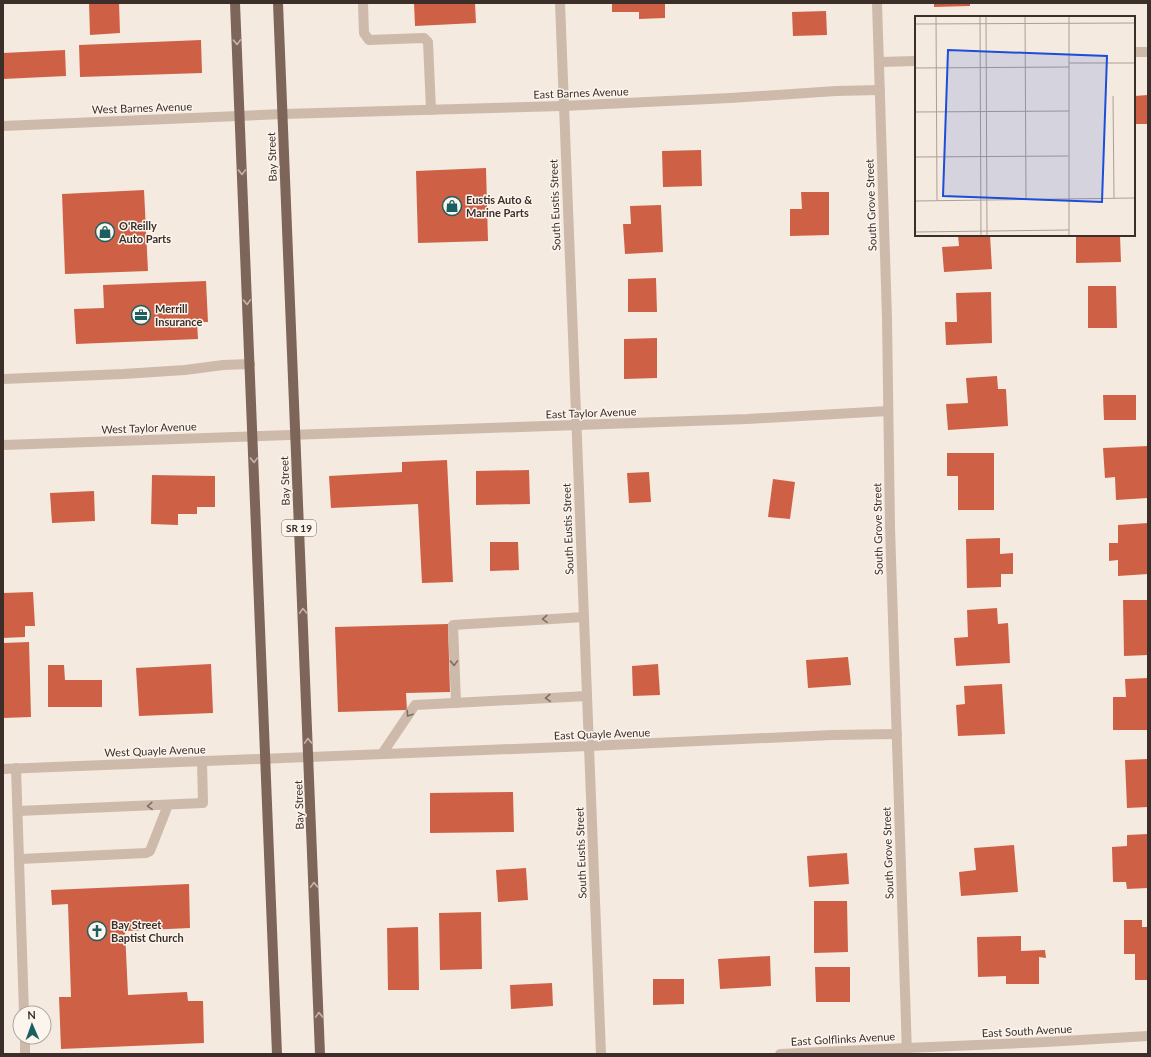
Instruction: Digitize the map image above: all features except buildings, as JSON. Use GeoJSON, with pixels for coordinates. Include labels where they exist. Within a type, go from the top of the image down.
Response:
{"type":"FeatureCollection","features":[{"type":"Feature","properties":{"kind":"main road"},"geometry":{"type":"LineString","coordinates":[[236,3],[277,1054]]}},
{"type":"Feature","properties":{"kind":"main road","name":"Bay Street"},"geometry":{"type":"LineString","coordinates":[[278,3],[320,1054]]}},
{"type":"Feature","properties":{"kind":"street"},"geometry":{"type":"LineString","coordinates":[[363,3],[364,34],[369,40],[424,38],[428,42],[431,110]]}},
{"type":"Feature","properties":{"kind":"street","name":"South Eustis Street"},"geometry":{"type":"LineString","coordinates":[[560,3],[575,425],[601,1054]]}},
{"type":"Feature","properties":{"kind":"street","name":"South Grove Street"},"geometry":{"type":"LineString","coordinates":[[877,3],[887,318],[890,526],[907,1051]]}},
{"type":"Feature","properties":{"kind":"street"},"geometry":{"type":"LineString","coordinates":[[1135,52],[1148,52]]}},
{"type":"Feature","properties":{"kind":"street"},"geometry":{"type":"LineString","coordinates":[[879,62],[915,61]]}},
{"type":"Feature","properties":{"kind":"street","name":"East Barnes Avenue"},"geometry":{"type":"LineString","coordinates":[[283,114],[564,106],[730,98],[836,90],[880,90]]}},
{"type":"Feature","properties":{"kind":"street","name":"West Barnes Avenue"},"geometry":{"type":"LineString","coordinates":[[3,126],[283,114]]}},
{"type":"Feature","properties":{"kind":"street"},"geometry":{"type":"LineString","coordinates":[[3,379],[116,375],[185,370],[223,365],[250,364]]}},
{"type":"Feature","properties":{"kind":"street","name":"East Taylor Avenue"},"geometry":{"type":"LineString","coordinates":[[295,436],[748,419],[888,411]]}},
{"type":"Feature","properties":{"kind":"street","name":"West Taylor Avenue"},"geometry":{"type":"LineString","coordinates":[[3,445],[295,436]]}},
{"type":"Feature","properties":{"kind":"street"},"geometry":{"type":"LineString","coordinates":[[456,703],[453,625],[584,617]]}},
{"type":"Feature","properties":{"kind":"street"},"geometry":{"type":"LineString","coordinates":[[382,754],[415,706],[587,696]]}},
{"type":"Feature","properties":{"kind":"street","name":"East Quayle Avenue"},"geometry":{"type":"LineString","coordinates":[[309,757],[832,735],[897,734]]}},
{"type":"Feature","properties":{"kind":"street","name":"West Quayle Avenue"},"geometry":{"type":"LineString","coordinates":[[3,769],[309,757]]}},
{"type":"Feature","properties":{"kind":"street"},"geometry":{"type":"LineString","coordinates":[[18,811],[203,803],[202,761]]}},
{"type":"Feature","properties":{"kind":"street"},"geometry":{"type":"LineString","coordinates":[[16,768],[24,1005]]}},
{"type":"Feature","properties":{"kind":"street"},"geometry":{"type":"LineString","coordinates":[[20,859],[146,854],[150,850],[168,805]]}},
{"type":"Feature","properties":{"kind":"street","name":"East South Avenue"},"geometry":{"type":"LineString","coordinates":[[907,1051],[1148,1036]]}},
{"type":"Feature","properties":{"kind":"street","name":"East Golflinks Avenue"},"geometry":{"type":"LineString","coordinates":[[780,1054],[907,1051]]}},
{"type":"Feature","properties":{"kind":"place","name":"Eustis Auto & Marine Parts"},"geometry":{"type":"Point","coordinates":[452,206]}},
{"type":"Feature","properties":{"kind":"place","name":"O'Reilly Auto Parts"},"geometry":{"type":"Point","coordinates":[105,232]}},
{"type":"Feature","properties":{"kind":"place","name":"Merrill Insurance"},"geometry":{"type":"Point","coordinates":[141,315]}},
{"type":"Feature","properties":{"kind":"place","name":"Bay Street Baptist Church"},"geometry":{"type":"Point","coordinates":[97,931]}}]}
